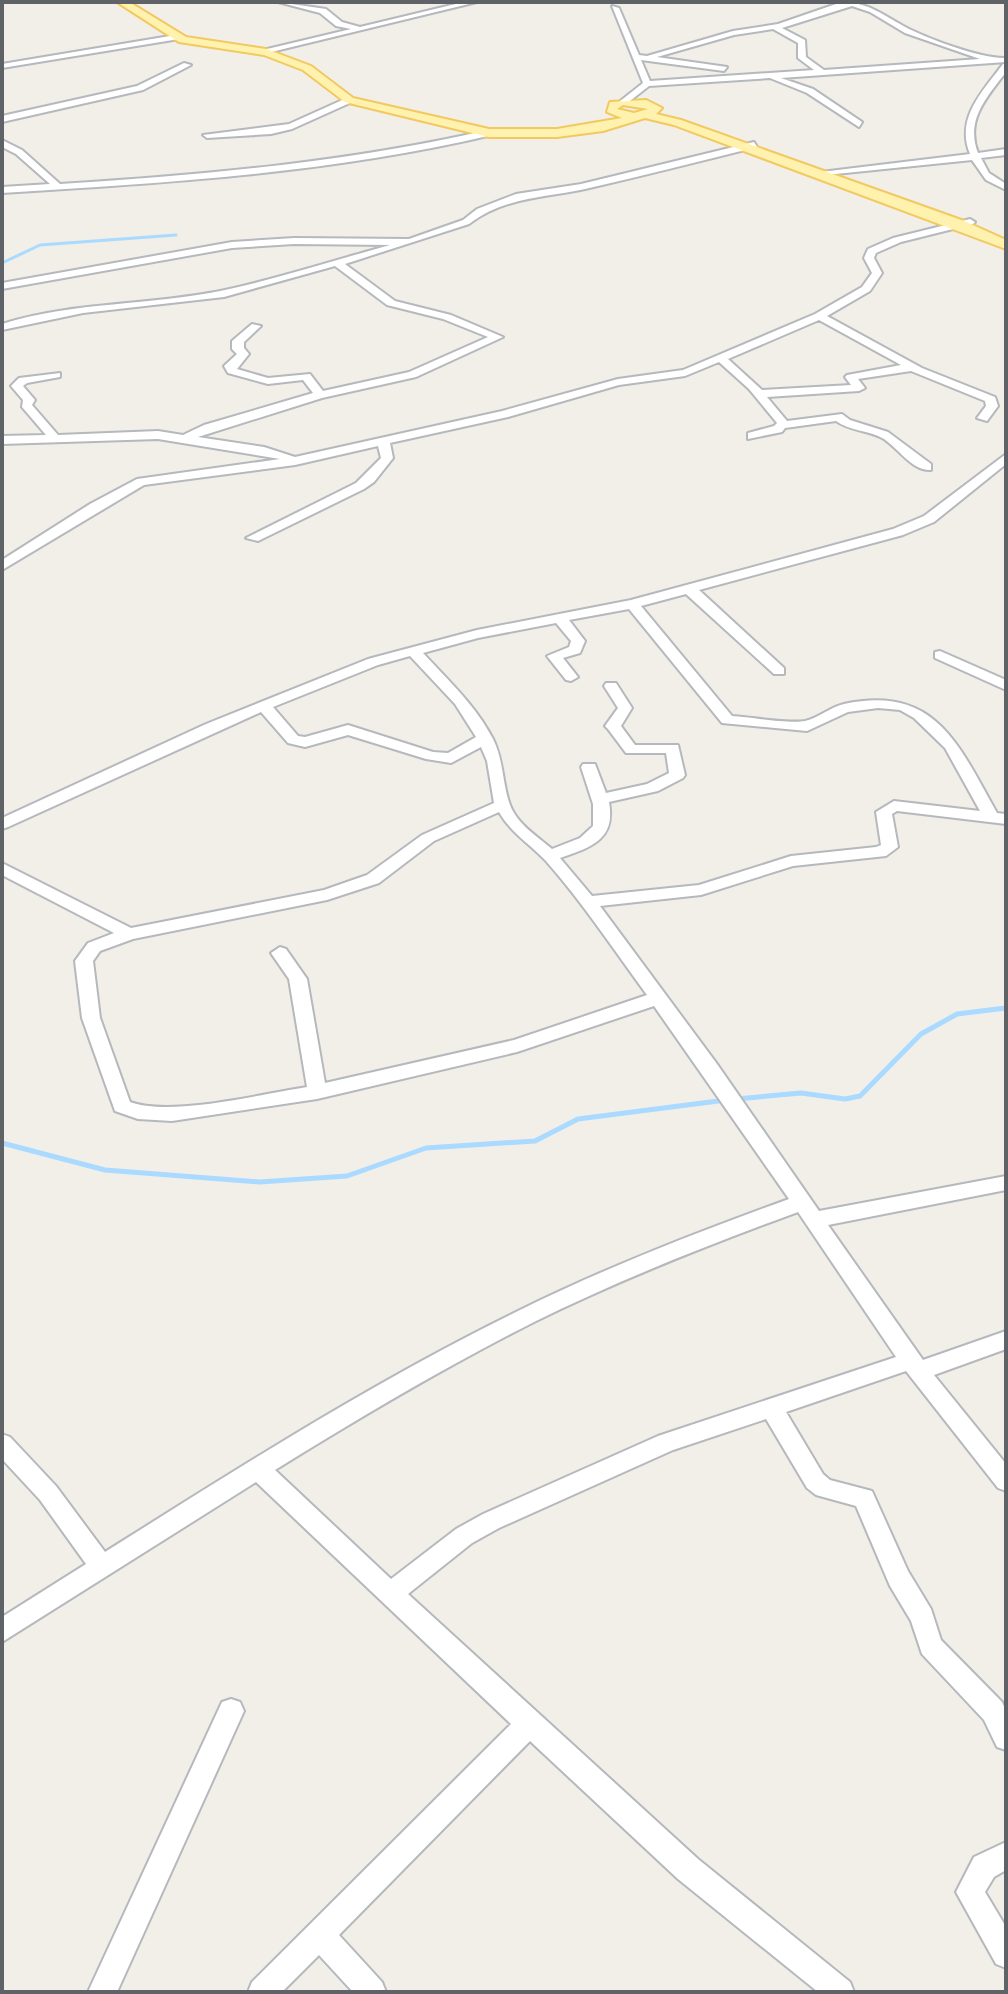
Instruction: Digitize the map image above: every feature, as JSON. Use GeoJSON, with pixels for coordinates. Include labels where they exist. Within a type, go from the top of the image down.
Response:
{"type":"FeatureCollection","features":[{"type":"Feature","properties":{"kind":"main road"},"geometry":{"type":"LineString","coordinates":[[122,2],[176,37],[266,52],[316,73],[349,100],[489,133],[551,134],[622,113],[648,111],[1006,237]]}},
{"type":"Feature","properties":{"kind":"main road"},"geometry":{"type":"LineString","coordinates":[[622,113],[648,111]]}},
{"type":"Feature","properties":{"kind":"main road"},"geometry":{"type":"LineString","coordinates":[[798,164],[964,223],[1006,245]]}},
{"type":"Feature","properties":{"kind":"street"},"geometry":{"type":"LineString","coordinates":[[282,2],[323,11],[339,24],[359,29]]}},
{"type":"Feature","properties":{"kind":"street"},"geometry":{"type":"LineString","coordinates":[[266,52],[473,2]]}},
{"type":"Feature","properties":{"kind":"street"},"geometry":{"type":"LineString","coordinates":[[650,57],[733,33],[775,27],[852,3],[873,10],[908,31],[991,61]]}},
{"type":"Feature","properties":{"kind":"street"},"geometry":{"type":"LineString","coordinates":[[618,7],[636,57],[648,111]]}},
{"type":"Feature","properties":{"kind":"street"},"geometry":{"type":"LineString","coordinates":[[775,27],[802,42],[802,58],[822,72]]}},
{"type":"Feature","properties":{"kind":"street"},"geometry":{"type":"LineString","coordinates":[[2,66],[176,37]]}},
{"type":"Feature","properties":{"kind":"street"},"geometry":{"type":"LineString","coordinates":[[636,57],[761,74],[810,91],[835,111],[859,124]]}},
{"type":"Feature","properties":{"kind":"street"},"geometry":{"type":"LineString","coordinates":[[622,113],[644,88],[761,74],[1006,60]]}},
{"type":"Feature","properties":{"kind":"street"},"geometry":{"type":"LineString","coordinates":[[2,119],[140,88],[187,65]]}},
{"type":"Feature","properties":{"kind":"street"},"geometry":{"type":"LineString","coordinates":[[1006,66],[974,110],[967,126],[973,156],[982,173],[1006,187]]}},
{"type":"Feature","properties":{"kind":"street"},"geometry":{"type":"LineString","coordinates":[[207,135],[271,131],[292,126],[349,100]]}},
{"type":"Feature","properties":{"kind":"street"},"geometry":{"type":"LineString","coordinates":[[2,190],[213,176],[416,148],[489,133]]}},
{"type":"Feature","properties":{"kind":"street"},"geometry":{"type":"LineString","coordinates":[[2,143],[19,152],[58,187]]}},
{"type":"Feature","properties":{"kind":"street"},"geometry":{"type":"LineString","coordinates":[[2,286],[232,245],[294,241],[392,245],[418,240],[459,225],[480,211],[519,196],[581,187],[749,146]]}},
{"type":"Feature","properties":{"kind":"street"},"geometry":{"type":"LineString","coordinates":[[2,156],[19,152]]}},
{"type":"Feature","properties":{"kind":"street"},"geometry":{"type":"LineString","coordinates":[[826,172],[1006,152]]}},
{"type":"Feature","properties":{"kind":"street"},"geometry":{"type":"LineString","coordinates":[[2,566],[104,501],[141,482],[295,461],[384,443],[618,382],[685,373],[819,316],[866,289],[877,273],[869,264],[872,251],[897,240],[964,223]]}},
{"type":"Feature","properties":{"kind":"street"},"geometry":{"type":"LineString","coordinates":[[2,327],[83,310],[224,294],[390,250],[392,245]]}},
{"type":"Feature","properties":{"kind":"street"},"geometry":{"type":"LineString","coordinates":[[187,438],[208,428],[320,395],[412,375],[497,337],[447,317],[391,303],[339,264]]}},
{"type":"Feature","properties":{"kind":"street"},"geometry":{"type":"LineString","coordinates":[[819,316],[913,367],[991,399],[992,406],[983,418]]}},
{"type":"Feature","properties":{"kind":"street"},"geometry":{"type":"LineString","coordinates":[[256,326],[238,341],[238,349],[243,354],[230,366],[232,371],[268,381],[306,376],[320,395]]}},
{"type":"Feature","properties":{"kind":"street"},"geometry":{"type":"LineString","coordinates":[[721,358],[759,394],[782,425]]}},
{"type":"Feature","properties":{"kind":"street"},"geometry":{"type":"LineString","coordinates":[[759,394],[856,388],[860,386],[851,377],[913,367]]}},
{"type":"Feature","properties":{"kind":"street"},"geometry":{"type":"LineString","coordinates":[[54,437],[26,405],[29,400],[17,386],[23,380],[56,375]]}},
{"type":"Feature","properties":{"kind":"street"},"geometry":{"type":"LineString","coordinates":[[752,436],[782,425],[838,417],[846,423],[861,424],[894,440],[910,457],[927,467]]}},
{"type":"Feature","properties":{"kind":"street"},"geometry":{"type":"LineString","coordinates":[[2,440],[126,434],[187,438],[264,451],[295,461]]}},
{"type":"Feature","properties":{"kind":"street"},"geometry":{"type":"LineString","coordinates":[[253,538],[370,479],[387,458],[384,443]]}},
{"type":"Feature","properties":{"kind":"street"},"geometry":{"type":"LineString","coordinates":[[2,824],[261,706],[412,650],[632,604],[898,532],[929,519],[1006,458]]}},
{"type":"Feature","properties":{"kind":"street"},"geometry":{"type":"LineString","coordinates":[[687,587],[779,671]]}},
{"type":"Feature","properties":{"kind":"street"},"geometry":{"type":"LineString","coordinates":[[632,604],[727,720],[807,726],[845,708],[893,704],[911,711],[951,746],[999,819]]}},
{"type":"Feature","properties":{"kind":"street"},"geometry":{"type":"LineString","coordinates":[[560,619],[578,641],[575,650],[554,656],[571,677]]}},
{"type":"Feature","properties":{"kind":"street"},"geometry":{"type":"LineString","coordinates":[[412,650],[460,701],[485,738],[495,761],[502,805],[514,824],[550,856],[588,902],[710,1069],[915,1366],[1006,1481]]}},
{"type":"Feature","properties":{"kind":"street"},"geometry":{"type":"LineString","coordinates":[[940,655],[1006,686]]}},
{"type":"Feature","properties":{"kind":"street"},"geometry":{"type":"LineString","coordinates":[[600,799],[652,788],[677,775],[673,748],[631,750],[613,726],[625,708],[611,686]]}},
{"type":"Feature","properties":{"kind":"street"},"geometry":{"type":"LineString","coordinates":[[261,706],[273,714],[293,740],[305,742],[348,730],[431,756],[451,758],[485,738]]}},
{"type":"Feature","properties":{"kind":"street"},"geometry":{"type":"LineString","coordinates":[[550,856],[592,842],[600,830],[603,807],[589,767]]}},
{"type":"Feature","properties":{"kind":"street"},"geometry":{"type":"LineString","coordinates":[[502,805],[428,838],[373,879],[327,895],[129,934],[94,947],[84,961],[91,1018],[122,1106],[138,1112],[172,1114],[317,1092],[517,1046],[658,998]]}},
{"type":"Feature","properties":{"kind":"street"},"geometry":{"type":"LineString","coordinates":[[588,902],[701,890],[791,861],[880,852],[890,847],[884,812],[894,806],[999,819]]}},
{"type":"Feature","properties":{"kind":"street"},"geometry":{"type":"LineString","coordinates":[[2,868],[129,934]]}},
{"type":"Feature","properties":{"kind":"street"},"geometry":{"type":"LineString","coordinates":[[280,953],[298,979],[317,1092]]}},
{"type":"Feature","properties":{"kind":"street"},"geometry":{"type":"LineString","coordinates":[[2,1631],[258,1469],[443,1360],[687,1244],[806,1211],[1006,1183]]}},
{"type":"Feature","properties":{"kind":"street"},"geometry":{"type":"LineString","coordinates":[[389,1595],[464,1536],[491,1521],[666,1443],[771,1408],[1006,1340]]}},
{"type":"Feature","properties":{"kind":"street"},"geometry":{"type":"LineString","coordinates":[[771,1408],[815,1481],[824,1488],[864,1498],[899,1578],[922,1617],[931,1646],[993,1711],[1006,1738]]}},
{"type":"Feature","properties":{"kind":"street"},"geometry":{"type":"LineString","coordinates":[[2,1444],[48,1493],[102,1566]]}},
{"type":"Feature","properties":{"kind":"street"},"geometry":{"type":"LineString","coordinates":[[258,1469],[389,1595],[688,1869],[840,1992]]}},
{"type":"Feature","properties":{"kind":"street"},"geometry":{"type":"LineString","coordinates":[[102,1992],[231,1711]]}},
{"type":"Feature","properties":{"kind":"street"},"geometry":{"type":"LineString","coordinates":[[262,1992],[530,1723]]}},
{"type":"Feature","properties":{"kind":"street"},"geometry":{"type":"LineString","coordinates":[[1006,1856],[984,1867],[970,1892],[1006,1954]]}},
{"type":"Feature","properties":{"kind":"street"},"geometry":{"type":"LineString","coordinates":[[319,1934],[372,1992]]}},
{"type":"Feature","properties":{"kind":"waterway"},"geometry":{"type":"LineString","coordinates":[[2,263],[40,245],[176,235]]}},
{"type":"Feature","properties":{"kind":"waterway"},"geometry":{"type":"LineString","coordinates":[[736,1099],[801,1093],[845,1099],[860,1096],[921,1034],[957,1014],[1006,1008]]}},
{"type":"Feature","properties":{"kind":"waterway"},"geometry":{"type":"LineString","coordinates":[[2,1143],[105,1170],[260,1182],[347,1176],[426,1148],[535,1141],[578,1119],[726,1100]]}}]}
